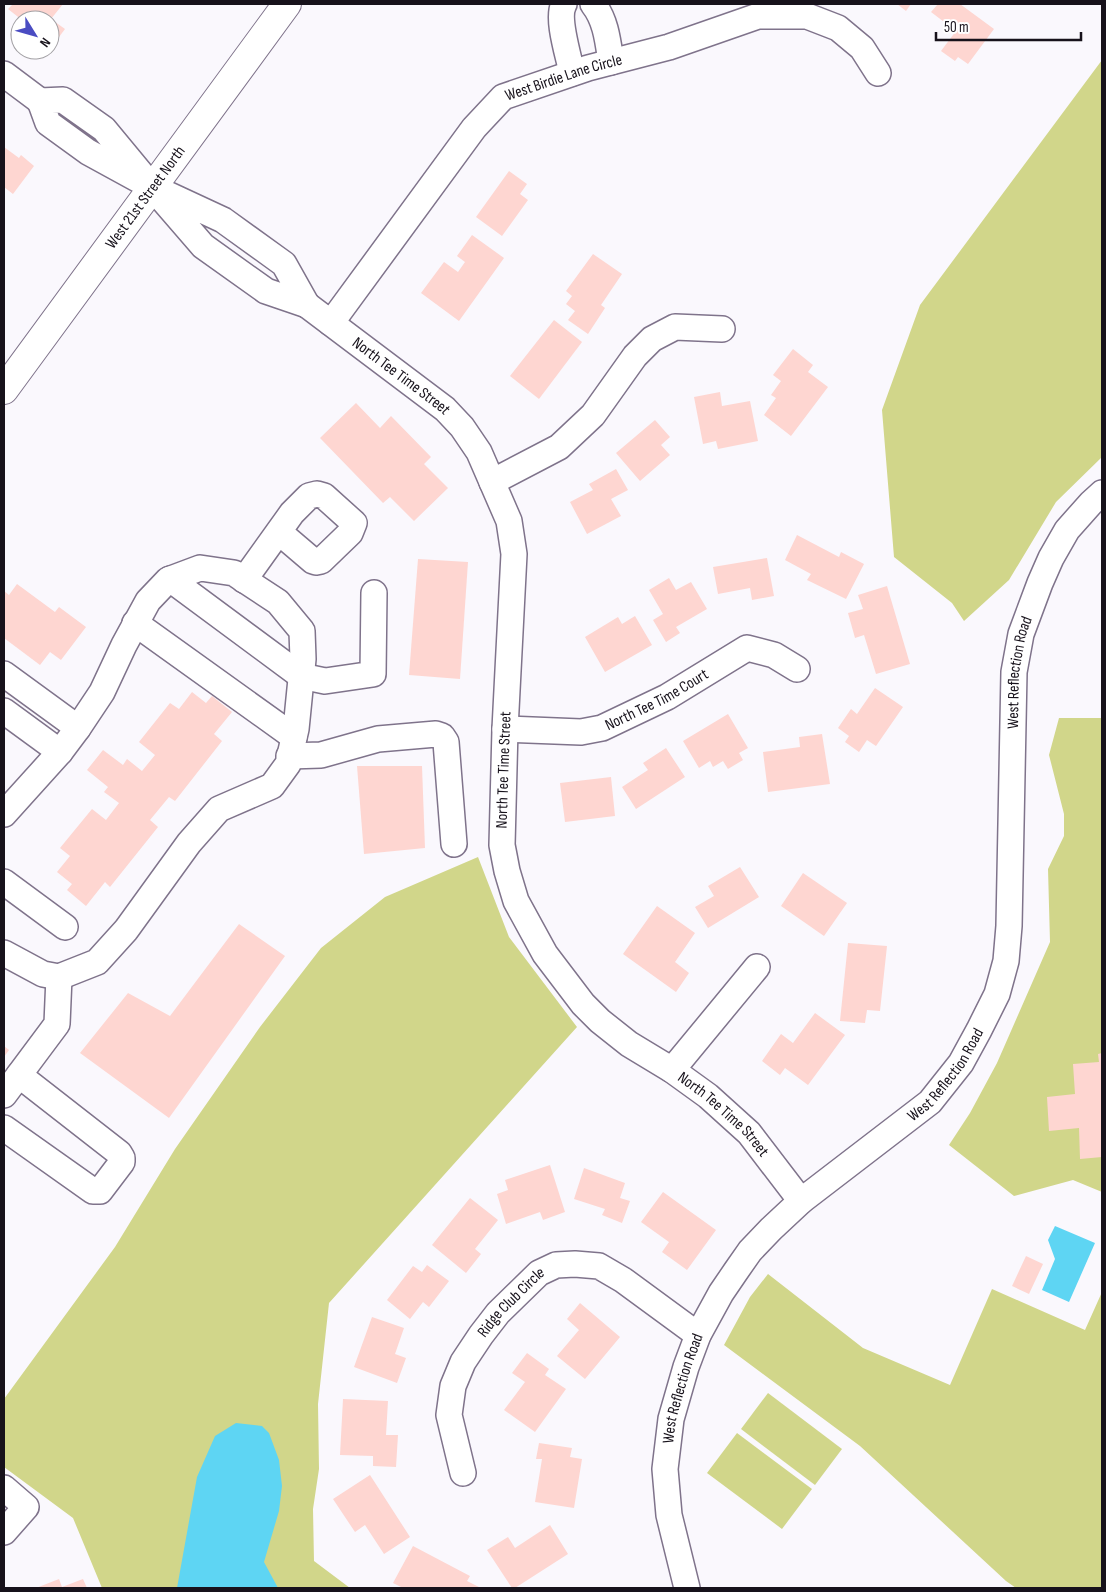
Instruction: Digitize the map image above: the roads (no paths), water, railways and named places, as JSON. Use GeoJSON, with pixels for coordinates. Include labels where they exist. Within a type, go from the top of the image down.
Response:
{"type":"FeatureCollection","features":[{"type":"Feature","properties":{"kind":"main road","name":"West 21st Street North"},"geometry":{"type":"LineString","coordinates":[[4,390],[287,4]]}},
{"type":"Feature","properties":{"kind":"street"},"geometry":{"type":"LineString","coordinates":[[564,4],[561,9],[563,28],[572,73]]}},
{"type":"Feature","properties":{"kind":"street"},"geometry":{"type":"LineString","coordinates":[[593,4],[602,17],[611,62]]}},
{"type":"Feature","properties":{"kind":"street","name":"West Birdie Lane Circle"},"geometry":{"type":"LineString","coordinates":[[331,323],[474,128],[503,97],[572,73],[669,47],[758,16],[807,16],[838,28],[862,48],[878,73]]}},
{"type":"Feature","properties":{"kind":"street","name":"North Tee Time Street"},"geometry":{"type":"LineString","coordinates":[[4,74],[40,101],[63,100],[104,129],[203,246],[266,291],[307,305],[445,409],[462,427],[479,452],[509,521],[514,554],[502,845],[516,901],[545,954],[573,991],[595,1015],[629,1044],[672,1070],[708,1096],[749,1133],[801,1201]]}},
{"type":"Feature","properties":{"kind":"street","name":"North Tee Time Street"},"geometry":{"type":"LineString","coordinates":[[152,187],[223,220],[284,264],[307,305]]}},
{"type":"Feature","properties":{"kind":"street"},"geometry":{"type":"LineString","coordinates":[[492,482],[559,447],[593,415],[635,356],[652,339],[675,327],[722,329]]}},
{"type":"Feature","properties":{"kind":"street","name":"West Reflection Road"},"geometry":{"type":"LineString","coordinates":[[686,1588],[669,1515],[665,1469],[671,1419],[686,1367],[698,1335],[721,1293],[750,1251],[801,1201],[930,1102],[961,1063],[997,994],[1006,961],[1009,926],[1014,672],[1021,634],[1051,558],[1067,530],[1102,493]]}},
{"type":"Feature","properties":{"kind":"street"},"geometry":{"type":"LineString","coordinates":[[244,580],[279,532]]}},
{"type":"Feature","properties":{"kind":"street"},"geometry":{"type":"LineString","coordinates":[[4,814],[60,752],[78,728],[102,692],[135,623],[148,601],[170,579],[200,568],[234,573],[278,602],[302,631],[303,659],[292,747],[288,764],[272,786],[219,809],[189,843],[126,930],[97,962],[59,977],[43,974],[6,958]]}},
{"type":"Feature","properties":{"kind":"street"},"geometry":{"type":"LineString","coordinates":[[170,579],[301,676],[325,681],[373,674],[374,593]]}},
{"type":"Feature","properties":{"kind":"street"},"geometry":{"type":"LineString","coordinates":[[135,623],[292,747],[321,754],[378,739],[436,734],[442,736],[446,742],[454,844]]}},
{"type":"Feature","properties":{"kind":"street","name":"North Tee Time Court"},"geometry":{"type":"LineString","coordinates":[[506,729],[581,732],[602,728],[667,696],[747,648],[774,655],[796,669]]}},
{"type":"Feature","properties":{"kind":"street"},"geometry":{"type":"LineString","coordinates":[[4,674],[78,728]]}},
{"type":"Feature","properties":{"kind":"street"},"geometry":{"type":"LineString","coordinates":[[4,711],[60,752]]}},
{"type":"Feature","properties":{"kind":"street"},"geometry":{"type":"LineString","coordinates":[[4,882],[65,927]]}},
{"type":"Feature","properties":{"kind":"street"},"geometry":{"type":"LineString","coordinates":[[672,1070],[757,967]]}},
{"type":"Feature","properties":{"kind":"street"},"geometry":{"type":"LineString","coordinates":[[4,1095],[57,1024],[59,977]]}},
{"type":"Feature","properties":{"kind":"street"},"geometry":{"type":"LineString","coordinates":[[4,1128],[93,1191],[100,1191],[122,1162],[119,1153],[19,1075]]}},
{"type":"Feature","properties":{"kind":"street","name":"Ridge Club Circle"},"geometry":{"type":"LineString","coordinates":[[463,1473],[449,1416],[453,1386],[463,1362],[481,1335],[498,1313],[539,1274],[556,1265],[599,1266],[623,1280],[698,1335]]}},
{"type":"Feature","properties":{"kind":"street"},"geometry":{"type":"LineString","coordinates":[[4,1488],[26,1507],[4,1532]]}},
{"type":"Feature","properties":{"kind":"water"},"geometry":{"type":"Polygon","coordinates":[[[1055,1226],[1095,1243],[1069,1302],[1042,1290],[1055,1259],[1048,1240],[1055,1226]]]}},
{"type":"Feature","properties":{"kind":"water"},"geometry":{"type":"Polygon","coordinates":[[[236,1423],[262,1426],[269,1433],[279,1460],[282,1486],[279,1511],[264,1562],[278,1588],[177,1588],[197,1477],[215,1436],[236,1423]]]}}]}
